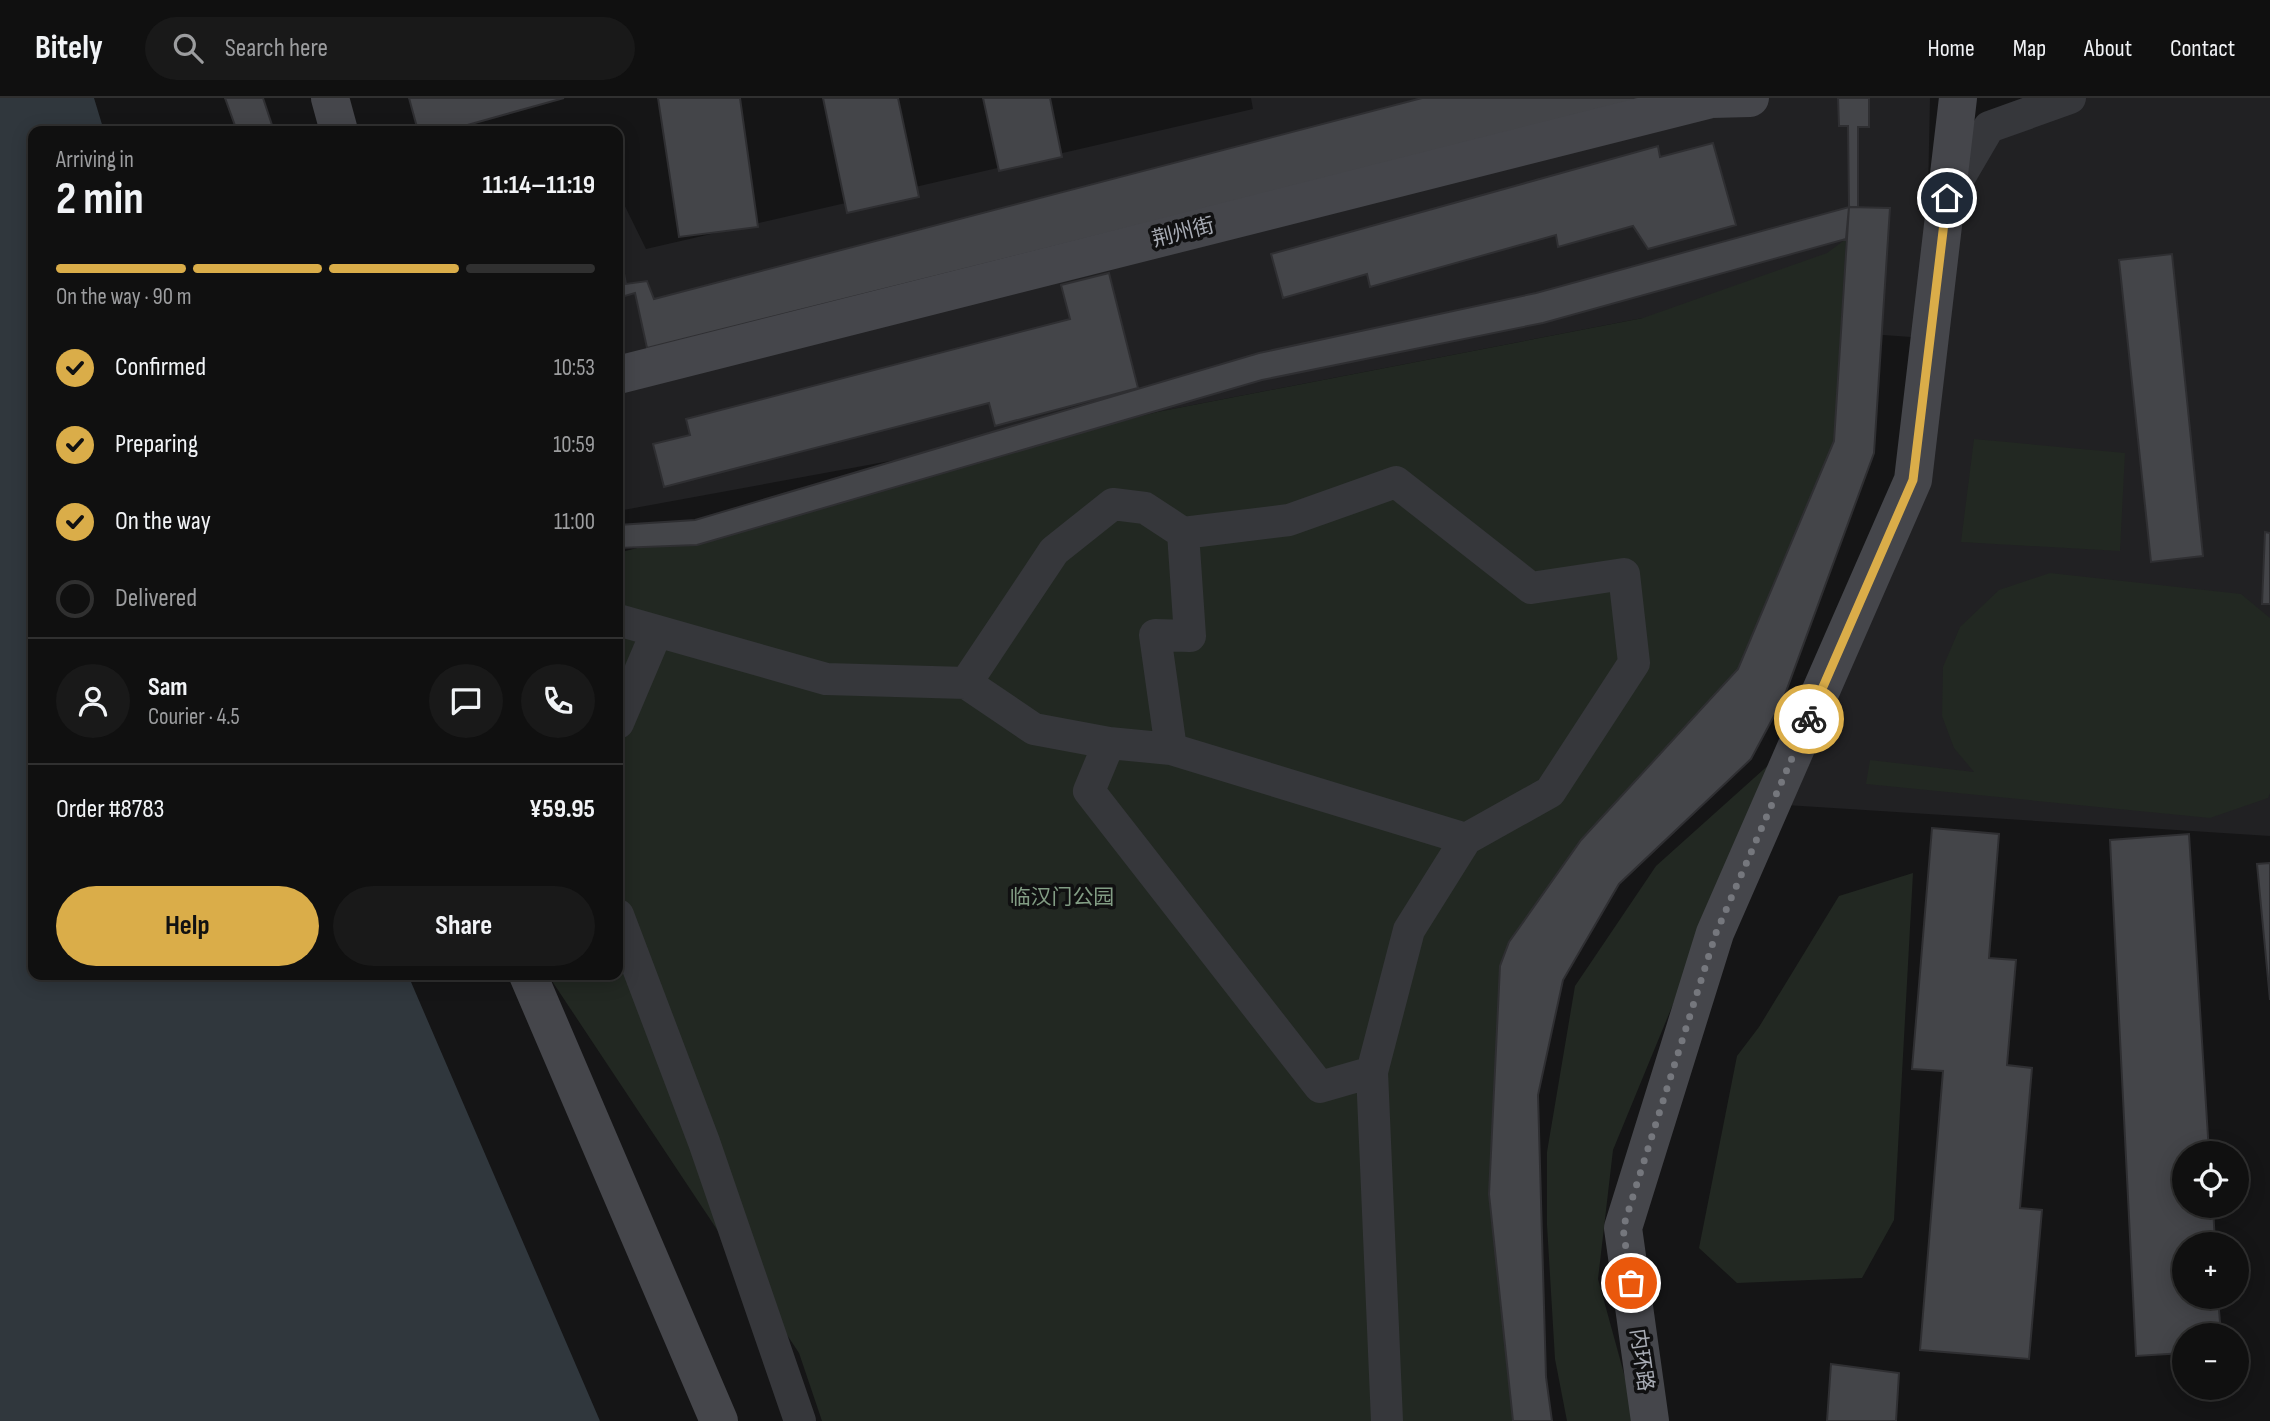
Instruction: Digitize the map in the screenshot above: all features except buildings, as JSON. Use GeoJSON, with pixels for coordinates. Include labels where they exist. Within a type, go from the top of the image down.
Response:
{"type":"FeatureCollection","features":[{"type":"Feature","properties":{"kind":"street"},"geometry":{"type":"LineString","coordinates":[[330,98],[338,126]]}},
{"type":"Feature","properties":{"kind":"street","name":"荆州街"},"geometry":{"type":"LineString","coordinates":[[623,374],[1711,99],[1750,98]]}},
{"type":"Feature","properties":{"kind":"street","name":"内环路"},"geometry":{"type":"LineString","coordinates":[[1650,1421],[1623,1228],[1716,933],[1913,480],[1958,98]]}},
{"type":"Feature","properties":{"kind":"street"},"geometry":{"type":"LineString","coordinates":[[1947,198],[1989,127],[2070,98]]}},
{"type":"Feature","properties":{"kind":"street"},"geometry":{"type":"LineString","coordinates":[[966,683],[1054,551],[1113,504],[1145,508],[1183,533],[1289,520],[1396,482],[1531,588],[1624,574],[1634,663],[1550,792],[1466,839],[1409,930],[1372,1072],[1387,1421]]}},
{"type":"Feature","properties":{"kind":"street"},"geometry":{"type":"LineString","coordinates":[[1171,749],[1155,635],[1190,636],[1183,533]]}},
{"type":"Feature","properties":{"kind":"street"},"geometry":{"type":"LineString","coordinates":[[623,621],[826,679],[966,683],[1034,729],[1108,743],[1171,749],[1466,839]]}},
{"type":"Feature","properties":{"kind":"street"},"geometry":{"type":"LineString","coordinates":[[623,711],[657,631]]}},
{"type":"Feature","properties":{"kind":"street"},"geometry":{"type":"LineString","coordinates":[[1108,743],[1089,792],[1320,1087],[1372,1072]]}},
{"type":"Feature","properties":{"kind":"street"},"geometry":{"type":"LineString","coordinates":[[623,928],[704,1142],[800,1421]]}},
{"type":"Feature","properties":{"kind":"street"},"geometry":{"type":"LineString","coordinates":[[530,980],[719,1421]]}},
{"type":"Feature","properties":{"kind":"shaded area"},"geometry":{"type":"Polygon","coordinates":[[[0,98],[94,98],[102,126],[28,126],[28,980],[410,980],[600,1421],[0,1421],[0,98]]]}},
{"type":"Feature","properties":{"kind":"shaded area"},"geometry":{"type":"Polygon","coordinates":[[[1251,98],[1930,98],[1925,338],[1643,318],[1157,412],[623,510],[623,202],[646,249],[1253,109],[1251,98]]]}},
{"type":"Feature","properties":{"kind":"shaded area"},"geometry":{"type":"Polygon","coordinates":[[[2070,98],[2270,98],[2270,836],[1772,804],[1913,480],[1947,198],[1989,127],[2070,98]]]}},
{"type":"Feature","properties":{"kind":"green space","name":"临汉门公园"},"geometry":{"type":"Polygon","coordinates":[[[1846,239],[1834,441],[1738,669],[1509,942],[1500,966],[1489,1194],[1513,1421],[822,1421],[799,1353],[551,980],[623,980],[623,552],[1157,412],[1643,318],[1827,253],[1846,239]]]}},
{"type":"Feature","properties":{"kind":"green space"},"geometry":{"type":"Polygon","coordinates":[[[1974,439],[2125,453],[2120,551],[1961,542],[1974,439]]]}},
{"type":"Feature","properties":{"kind":"green space"},"geometry":{"type":"Polygon","coordinates":[[[2050,573],[2241,594],[2270,618],[2268,798],[2210,818],[1866,784],[1870,760],[1974,772],[1954,748],[1942,716],[1943,667],[1960,627],[1999,590],[2050,573]]]}},
{"type":"Feature","properties":{"kind":"green space"},"geometry":{"type":"Polygon","coordinates":[[[1773,761],[1613,1150],[1598,1279],[1637,1421],[1567,1421],[1555,1359],[1547,1225],[1547,1152],[1575,986],[1656,866],[1773,761]]]}},
{"type":"Feature","properties":{"kind":"green space"},"geometry":{"type":"Polygon","coordinates":[[[1913,873],[1894,1220],[1862,1278],[1737,1283],[1699,1248],[1737,1056],[1759,1027],[1839,896],[1913,873]]]}},
{"type":"Feature","properties":{"kind":"way so far"},"geometry":{"type":"LineString","coordinates":[[1631,1283],[1623,1228],[1716,933],[1809,719]]}},
{"type":"Feature","properties":{"kind":"route"},"geometry":{"type":"LineString","coordinates":[[1809,719],[1913,480],[1947,198]]}}]}
